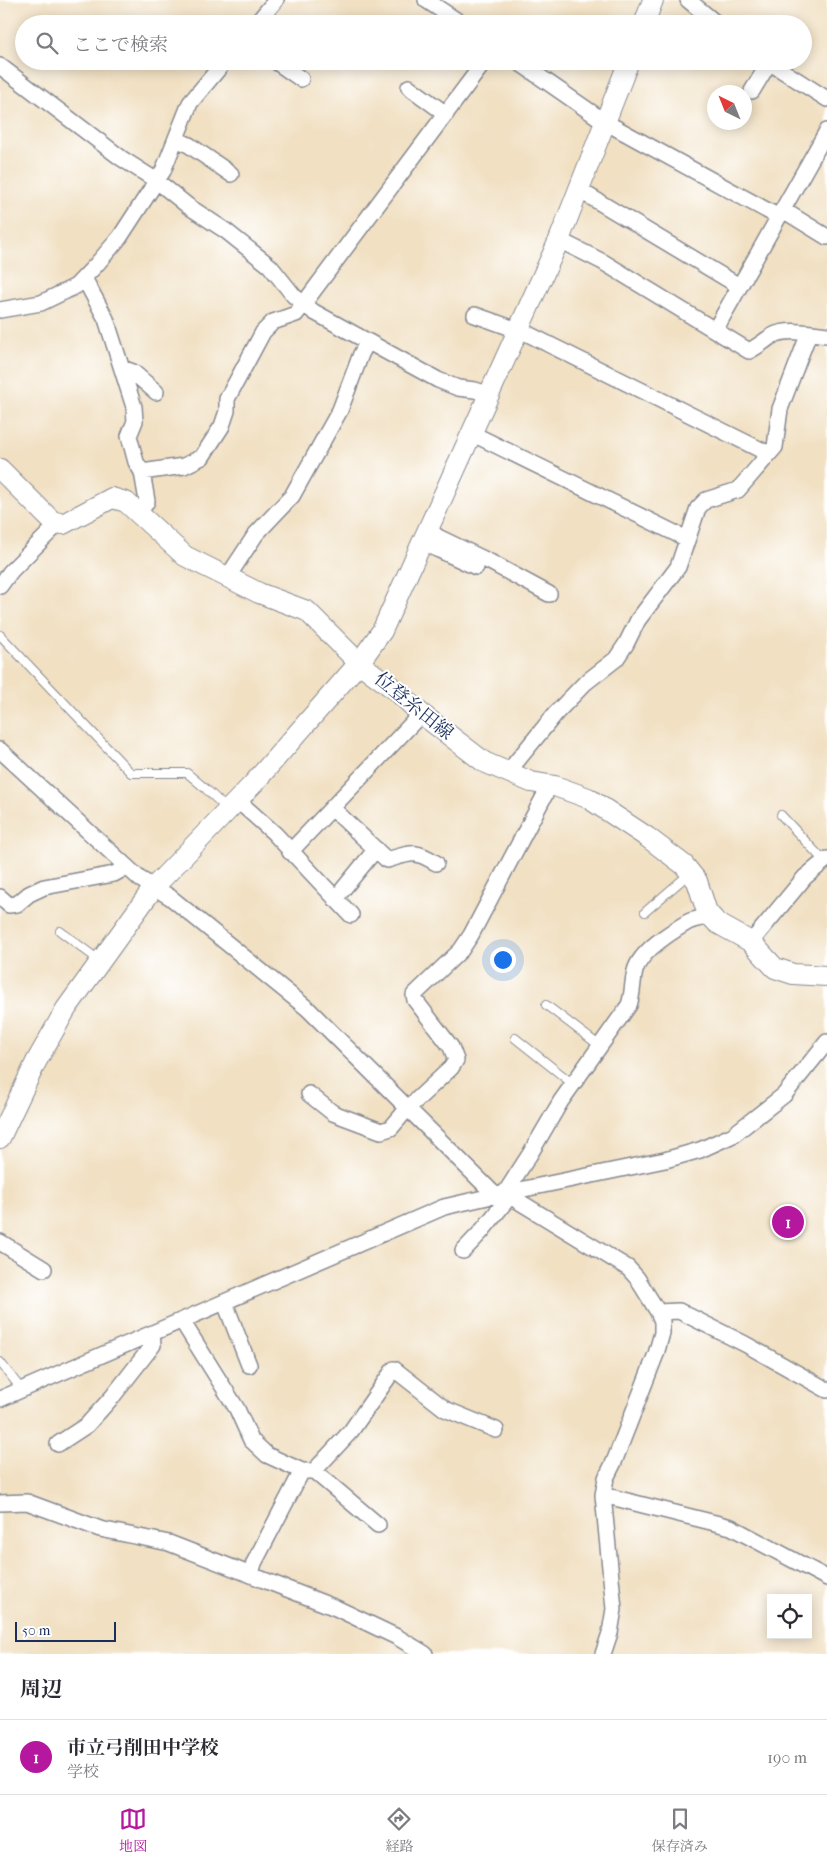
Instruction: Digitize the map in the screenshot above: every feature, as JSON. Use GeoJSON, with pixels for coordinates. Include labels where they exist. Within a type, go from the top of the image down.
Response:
{"type":"FeatureCollection","features":[{"type":"Feature","properties":{"kind":"street"},"geometry":{"type":"LineString","coordinates":[[264,15],[276,0]]}},
{"type":"Feature","properties":{"kind":"street"},"geometry":{"type":"LineString","coordinates":[[426,0],[448,15]]}},
{"type":"Feature","properties":{"kind":"street"},"geometry":{"type":"LineString","coordinates":[[647,15],[653,0]]}},
{"type":"Feature","properties":{"kind":"street"},"geometry":{"type":"LineString","coordinates":[[688,0],[706,15]]}},
{"type":"Feature","properties":{"kind":"street"},"geometry":{"type":"LineString","coordinates":[[0,66],[121,158],[156,181],[188,206],[226,230],[270,266],[294,296],[314,312],[438,380],[458,388],[488,394]]}},
{"type":"Feature","properties":{"kind":"street"},"geometry":{"type":"LineString","coordinates":[[0,310],[41,303],[76,286],[84,278],[120,237],[163,171],[190,103],[218,70]]}},
{"type":"Feature","properties":{"kind":"street"},"geometry":{"type":"LineString","coordinates":[[288,70],[301,79]]}},
{"type":"Feature","properties":{"kind":"street"},"geometry":{"type":"LineString","coordinates":[[142,472],[184,466],[202,457],[222,426],[227,411],[227,399],[263,332],[273,322],[296,314],[478,70]]}},
{"type":"Feature","properties":{"kind":"street"},"geometry":{"type":"LineString","coordinates":[[530,70],[605,122],[827,238]]}},
{"type":"Feature","properties":{"kind":"street"},"geometry":{"type":"LineString","coordinates":[[0,1138],[35,1065],[66,1009],[154,887],[233,805],[359,663],[382,631],[559,240],[625,70]]}},
{"type":"Feature","properties":{"kind":"street"},"geometry":{"type":"LineString","coordinates":[[752,91],[764,70]]}},
{"type":"Feature","properties":{"kind":"street"},"geometry":{"type":"LineString","coordinates":[[781,70],[827,99]]}},
{"type":"Feature","properties":{"kind":"street"},"geometry":{"type":"LineString","coordinates":[[409,87],[446,114]]}},
{"type":"Feature","properties":{"kind":"street"},"geometry":{"type":"LineString","coordinates":[[715,330],[781,213],[822,151],[827,132]]}},
{"type":"Feature","properties":{"kind":"street"},"geometry":{"type":"LineString","coordinates":[[176,139],[189,145],[231,174]]}},
{"type":"Feature","properties":{"kind":"street"},"geometry":{"type":"LineString","coordinates":[[578,190],[739,286]]}},
{"type":"Feature","properties":{"kind":"street"},"geometry":{"type":"LineString","coordinates":[[559,240],[603,262],[749,351],[774,335],[801,332],[827,335]]}},
{"type":"Feature","properties":{"kind":"street"},"geometry":{"type":"LineString","coordinates":[[84,278],[106,319],[134,407],[135,421],[129,436],[136,462],[142,472],[147,501],[139,514]]}},
{"type":"Feature","properties":{"kind":"street"},"geometry":{"type":"LineString","coordinates":[[474,315],[526,333],[769,454]]}},
{"type":"Feature","properties":{"kind":"street"},"geometry":{"type":"LineString","coordinates":[[508,772],[556,713],[585,683],[616,659],[638,620],[678,567],[698,508],[706,500],[738,490],[775,447],[780,409],[809,333]]}},
{"type":"Feature","properties":{"kind":"street"},"geometry":{"type":"LineString","coordinates":[[227,578],[256,534],[292,496],[340,410],[361,354],[368,343]]}},
{"type":"Feature","properties":{"kind":"street"},"geometry":{"type":"LineString","coordinates":[[122,368],[133,372],[156,392]]}},
{"type":"Feature","properties":{"kind":"street"},"geometry":{"type":"LineString","coordinates":[[471,433],[687,539]]}},
{"type":"Feature","properties":{"kind":"street"},"geometry":{"type":"LineString","coordinates":[[0,469],[52,521],[58,524],[11,571],[0,586]]}},
{"type":"Feature","properties":{"kind":"street","name":"位登糸田線"},"geometry":{"type":"LineString","coordinates":[[58,524],[63,524],[112,498],[126,502],[184,556],[258,593],[307,612],[359,663],[484,762],[531,782],[550,785],[588,798],[647,838],[684,866],[697,881],[710,916]]}},
{"type":"Feature","properties":{"kind":"street"},"geometry":{"type":"LineString","coordinates":[[425,535],[476,567]]}},
{"type":"Feature","properties":{"kind":"street"},"geometry":{"type":"LineString","coordinates":[[425,535],[438,537],[490,562],[549,594]]}},
{"type":"Feature","properties":{"kind":"street"},"geometry":{"type":"LineString","coordinates":[[290,852],[421,714]]}},
{"type":"Feature","properties":{"kind":"street"},"geometry":{"type":"LineString","coordinates":[[0,750],[140,878],[170,897],[308,1009],[408,1108],[503,1194],[628,1268],[637,1278],[658,1312],[662,1321],[662,1333],[656,1354],[606,1478],[603,1495],[614,1609],[610,1633],[603,1654]]}},
{"type":"Feature","properties":{"kind":"street"},"geometry":{"type":"LineString","coordinates":[[309,1094],[333,1113],[380,1131],[391,1128],[408,1108],[451,1068],[456,1060],[451,1047],[415,1000],[414,995],[461,950],[471,935],[550,785]]}},
{"type":"Feature","properties":{"kind":"street"},"geometry":{"type":"LineString","coordinates":[[233,805],[274,833],[350,916]]}},
{"type":"Feature","properties":{"kind":"street"},"geometry":{"type":"LineString","coordinates":[[332,808],[388,860],[412,853],[423,855],[436,863]]}},
{"type":"Feature","properties":{"kind":"street"},"geometry":{"type":"LineString","coordinates":[[335,899],[376,850]]}},
{"type":"Feature","properties":{"kind":"street"},"geometry":{"type":"LineString","coordinates":[[751,942],[805,877],[826,860]]}},
{"type":"Feature","properties":{"kind":"street"},"geometry":{"type":"LineString","coordinates":[[0,897],[9,905],[17,904],[29,894],[44,887],[114,874],[128,867]]}},
{"type":"Feature","properties":{"kind":"street"},"geometry":{"type":"LineString","coordinates":[[463,1252],[481,1232],[573,1084],[629,1005],[633,994],[635,970],[641,959],[658,942],[690,921],[710,916],[717,923],[751,942],[776,968],[793,974],[827,976]]}},
{"type":"Feature","properties":{"kind":"street"},"geometry":{"type":"LineString","coordinates":[[0,1399],[444,1208],[665,1160],[700,1150],[733,1135],[784,1095],[827,1042]]}},
{"type":"Feature","properties":{"kind":"street"},"geometry":{"type":"LineString","coordinates":[[0,1242],[44,1269]]}},
{"type":"Feature","properties":{"kind":"street"},"geometry":{"type":"LineString","coordinates":[[225,1302],[249,1365]]}},
{"type":"Feature","properties":{"kind":"street"},"geometry":{"type":"LineString","coordinates":[[658,1312],[679,1311],[745,1344],[827,1390]]}},
{"type":"Feature","properties":{"kind":"street"},"geometry":{"type":"LineString","coordinates":[[182,1321],[237,1409],[251,1440],[267,1455],[308,1471],[378,1525]]}},
{"type":"Feature","properties":{"kind":"street"},"geometry":{"type":"LineString","coordinates":[[58,1444],[87,1425],[113,1396],[153,1345],[152,1334]]}},
{"type":"Feature","properties":{"kind":"street"},"geometry":{"type":"LineString","coordinates":[[251,1575],[254,1563],[308,1471],[351,1431],[394,1369],[445,1409],[496,1430]]}},
{"type":"Feature","properties":{"kind":"street"},"geometry":{"type":"LineString","coordinates":[[603,1495],[731,1527],[827,1578]]}},
{"type":"Feature","properties":{"kind":"street"},"geometry":{"type":"LineString","coordinates":[[0,1503],[27,1502],[100,1529],[169,1543],[336,1608],[398,1637],[425,1654]]}},
{"type":"Feature","properties":{"kind":"lane"},"geometry":{"type":"LineString","coordinates":[[0,635],[131,773],[187,773],[206,789],[233,805]]}},
{"type":"Feature","properties":{"kind":"lane"},"geometry":{"type":"LineString","coordinates":[[781,815],[826,860]]}},
{"type":"Feature","properties":{"kind":"lane"},"geometry":{"type":"LineString","coordinates":[[645,912],[690,873]]}},
{"type":"Feature","properties":{"kind":"lane"},"geometry":{"type":"LineString","coordinates":[[60,931],[100,961]]}},
{"type":"Feature","properties":{"kind":"lane"},"geometry":{"type":"LineString","coordinates":[[546,1005],[600,1046]]}},
{"type":"Feature","properties":{"kind":"lane"},"geometry":{"type":"LineString","coordinates":[[515,1038],[573,1084]]}},
{"type":"Feature","properties":{"kind":"lane"},"geometry":{"type":"LineString","coordinates":[[0,1362],[22,1390]]}},
{"type":"Feature","properties":{"kind":"place","name":"市立弓削田中学校"},"geometry":{"type":"Point","coordinates":[788,1222]}}]}
